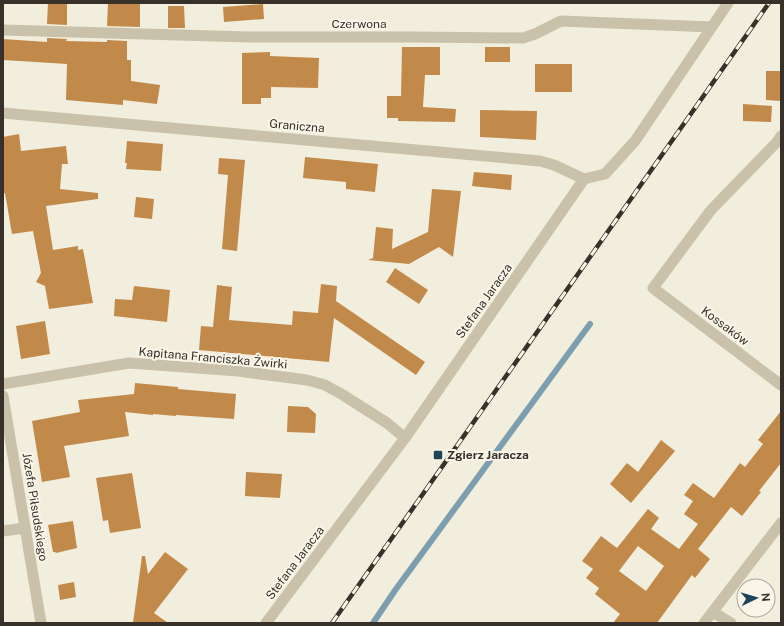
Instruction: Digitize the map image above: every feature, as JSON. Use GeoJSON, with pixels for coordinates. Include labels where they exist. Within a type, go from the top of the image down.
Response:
{"type":"FeatureCollection","features":[{"type":"Feature","properties":{"kind":"street"},"geometry":{"type":"LineString","coordinates":[[584,179],[605,174],[635,141],[728,3]]}},
{"type":"Feature","properties":{"kind":"street","name":"Czerwona"},"geometry":{"type":"LineString","coordinates":[[3,30],[249,37],[413,36],[522,38],[535,34],[561,21],[712,27]]}},
{"type":"Feature","properties":{"kind":"street","name":"Graniczna"},"geometry":{"type":"LineString","coordinates":[[3,112],[540,161],[554,165],[584,179]]}},
{"type":"Feature","properties":{"kind":"street","name":"Kossaków"},"geometry":{"type":"LineString","coordinates":[[781,136],[777,142],[711,210],[653,288],[781,385]]}},
{"type":"Feature","properties":{"kind":"street","name":"Stefana Jaracza"},"geometry":{"type":"LineString","coordinates":[[266,623],[405,438],[584,179]]}},
{"type":"Feature","properties":{"kind":"street","name":"Kapitana Franciszka Żwirki"},"geometry":{"type":"LineString","coordinates":[[3,384],[129,363],[238,371],[306,380],[325,385],[343,395],[387,423],[405,438]]}},
{"type":"Feature","properties":{"kind":"street","name":"Józefa Piłsudskiego"},"geometry":{"type":"LineString","coordinates":[[3,396],[40,623]]}},
{"type":"Feature","properties":{"kind":"street"},"geometry":{"type":"LineString","coordinates":[[704,623],[781,523]]}},
{"type":"Feature","properties":{"kind":"street"},"geometry":{"type":"LineString","coordinates":[[3,531],[25,528]]}},
{"type":"Feature","properties":{"kind":"street"},"geometry":{"type":"LineString","coordinates":[[713,612],[731,623]]}},
{"type":"Feature","properties":{"kind":"building"},"geometry":{"type":"Polygon","coordinates":[[[48,3],[67,3],[67,25],[47,24],[48,3]]]}},
{"type":"Feature","properties":{"kind":"building"},"geometry":{"type":"Polygon","coordinates":[[[108,3],[140,3],[140,27],[107,26],[108,3]]]}},
{"type":"Feature","properties":{"kind":"building"},"geometry":{"type":"Polygon","coordinates":[[[263,4],[264,19],[224,22],[223,7],[263,4]]]}},
{"type":"Feature","properties":{"kind":"building"},"geometry":{"type":"Polygon","coordinates":[[[168,6],[184,6],[185,28],[168,28],[168,6]]]}},
{"type":"Feature","properties":{"kind":"building"},"geometry":{"type":"Polygon","coordinates":[[[47,38],[67,39],[66,41],[127,41],[127,60],[131,60],[131,81],[160,85],[157,104],[123,100],[123,105],[66,100],[67,64],[3,60],[3,39],[47,42],[47,38]]]}},
{"type":"Feature","properties":{"kind":"building"},"geometry":{"type":"Polygon","coordinates":[[[402,47],[440,47],[440,75],[425,75],[423,107],[456,109],[455,122],[398,121],[398,118],[387,118],[387,96],[401,96],[402,47]]]}},
{"type":"Feature","properties":{"kind":"building"},"geometry":{"type":"Polygon","coordinates":[[[485,47],[510,47],[510,62],[485,62],[485,47]]]}},
{"type":"Feature","properties":{"kind":"building"},"geometry":{"type":"Polygon","coordinates":[[[270,52],[270,56],[319,58],[318,88],[271,87],[271,98],[261,98],[261,104],[242,104],[242,53],[270,52]]]}},
{"type":"Feature","properties":{"kind":"building"},"geometry":{"type":"Polygon","coordinates":[[[535,64],[572,64],[572,92],[535,92],[535,64]]]}},
{"type":"Feature","properties":{"kind":"building"},"geometry":{"type":"Polygon","coordinates":[[[766,71],[781,71],[781,101],[766,100],[766,71]]]}},
{"type":"Feature","properties":{"kind":"building"},"geometry":{"type":"Polygon","coordinates":[[[743,104],[772,106],[771,122],[743,121],[743,104]]]}},
{"type":"Feature","properties":{"kind":"building"},"geometry":{"type":"Polygon","coordinates":[[[480,110],[537,111],[536,140],[480,137],[480,110]]]}},
{"type":"Feature","properties":{"kind":"building"},"geometry":{"type":"Polygon","coordinates":[[[19,134],[21,151],[66,146],[68,164],[62,164],[60,189],[98,193],[98,199],[46,206],[53,250],[78,246],[78,250],[83,249],[93,303],[49,309],[45,286],[36,282],[41,273],[33,231],[12,234],[5,193],[3,194],[3,137],[19,134]]]}},
{"type":"Feature","properties":{"kind":"building"},"geometry":{"type":"Polygon","coordinates":[[[127,141],[163,144],[161,171],[126,169],[127,163],[125,163],[127,141]]]}},
{"type":"Feature","properties":{"kind":"building"},"geometry":{"type":"Polygon","coordinates":[[[305,157],[378,164],[375,192],[346,189],[346,182],[303,178],[305,157]]]}},
{"type":"Feature","properties":{"kind":"building"},"geometry":{"type":"Polygon","coordinates":[[[219,158],[245,160],[237,251],[222,249],[228,175],[218,174],[219,158]]]}},
{"type":"Feature","properties":{"kind":"building"},"geometry":{"type":"Polygon","coordinates":[[[474,172],[512,175],[511,190],[472,186],[474,172]]]}},
{"type":"Feature","properties":{"kind":"building"},"geometry":{"type":"Polygon","coordinates":[[[432,189],[461,191],[453,257],[439,247],[409,264],[368,260],[373,258],[376,227],[393,229],[392,249],[428,232],[432,189]]]}},
{"type":"Feature","properties":{"kind":"building"},"geometry":{"type":"Polygon","coordinates":[[[136,197],[154,199],[152,219],[134,217],[136,197]]]}},
{"type":"Feature","properties":{"kind":"building"},"geometry":{"type":"Polygon","coordinates":[[[395,268],[428,290],[419,304],[386,282],[395,268]]]}},
{"type":"Feature","properties":{"kind":"building"},"geometry":{"type":"Polygon","coordinates":[[[321,284],[337,286],[336,301],[425,362],[416,375],[334,318],[329,362],[199,350],[201,326],[213,327],[217,285],[232,287],[229,320],[292,325],[293,311],[318,313],[321,284]]]}},
{"type":"Feature","properties":{"kind":"building"},"geometry":{"type":"Polygon","coordinates":[[[134,286],[170,290],[167,322],[114,316],[115,299],[132,300],[134,286]]]}},
{"type":"Feature","properties":{"kind":"building"},"geometry":{"type":"Polygon","coordinates":[[[45,321],[50,354],[21,359],[16,326],[45,321]]]}},
{"type":"Feature","properties":{"kind":"building"},"geometry":{"type":"Polygon","coordinates":[[[135,383],[178,387],[178,389],[236,394],[234,419],[125,412],[129,436],[64,446],[70,477],[42,482],[32,421],[80,412],[78,400],[134,394],[135,383]]]}},
{"type":"Feature","properties":{"kind":"building"},"geometry":{"type":"Polygon","coordinates":[[[288,406],[308,407],[316,414],[315,433],[287,432],[288,406]]]}},
{"type":"Feature","properties":{"kind":"building"},"geometry":{"type":"Polygon","coordinates":[[[781,411],[781,463],[742,516],[731,507],[698,549],[710,559],[695,578],[692,575],[657,623],[613,623],[620,614],[595,594],[599,588],[586,578],[593,569],[582,561],[601,536],[617,548],[648,509],[659,518],[651,529],[679,549],[698,524],[684,514],[693,501],[684,495],[693,483],[714,498],[740,463],[745,467],[763,444],[758,440],[781,411]],[[638,546],[619,571],[646,591],[664,566],[638,546]]]}},
{"type":"Feature","properties":{"kind":"building"},"geometry":{"type":"Polygon","coordinates":[[[661,440],[675,451],[631,503],[610,484],[627,463],[638,472],[661,440]]]}},
{"type":"Feature","properties":{"kind":"building"},"geometry":{"type":"Polygon","coordinates":[[[246,472],[282,474],[280,498],[245,496],[246,472]]]}},
{"type":"Feature","properties":{"kind":"building"},"geometry":{"type":"Polygon","coordinates":[[[132,473],[141,528],[110,533],[108,520],[103,521],[96,478],[132,473]]]}},
{"type":"Feature","properties":{"kind":"building"},"geometry":{"type":"Polygon","coordinates":[[[73,521],[77,548],[56,553],[53,552],[48,525],[73,521]]]}},
{"type":"Feature","properties":{"kind":"building"},"geometry":{"type":"Polygon","coordinates":[[[165,552],[188,569],[154,613],[168,623],[133,623],[142,556],[145,556],[148,574],[165,552]]]}},
{"type":"Feature","properties":{"kind":"building"},"geometry":{"type":"Polygon","coordinates":[[[74,582],[76,597],[60,600],[58,585],[74,582]]]}},
{"type":"Feature","properties":{"kind":"waterway"},"geometry":{"type":"LineString","coordinates":[[373,623],[396,589],[590,324]]}},
{"type":"Feature","properties":{"kind":"railway"},"geometry":{"type":"LineString","coordinates":[[332,623],[769,3]]}},
{"type":"Feature","properties":{"kind":"place","name":"Zgierz Jaracza"},"geometry":{"type":"Point","coordinates":[438,455]}}]}
